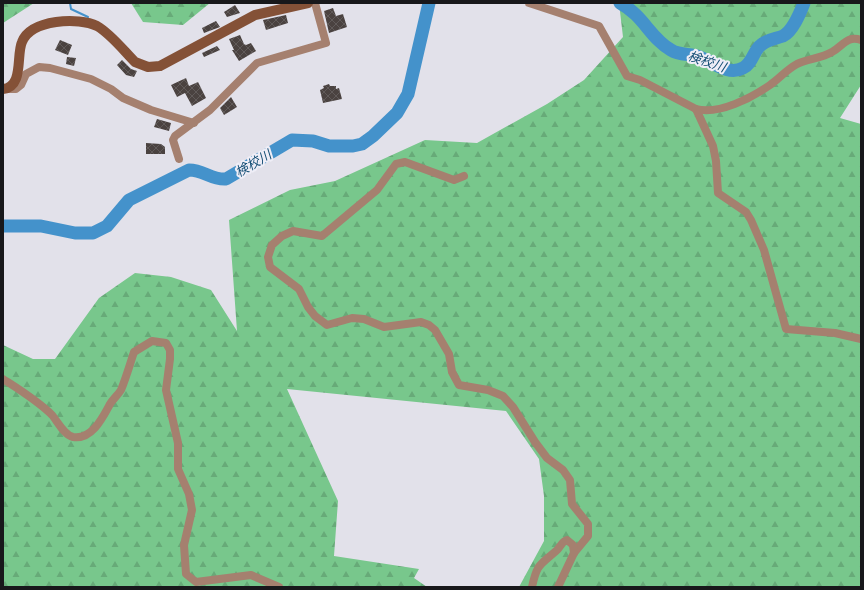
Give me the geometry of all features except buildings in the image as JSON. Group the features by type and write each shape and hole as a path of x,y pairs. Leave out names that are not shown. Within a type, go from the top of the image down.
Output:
{"street":[{"path":"5,89 15,82 22,42 37,27 69,20 97,26 135,62 142,66 154,67 168,62 255,15 308,3"},
{"path":"179,159 173,140 182,130 194,123 210,110 257,63 326,43 315,3"},
{"path":"528,3 599,26 627,76 640,80 696,109 706,112 744,100 771,84 782,73 797,64 834,52 842,42 855,38 861,40"},
{"path":"5,89 16,89 26,74 39,67 50,68 91,79 112,89 123,98 151,110 194,123"},
{"path":"696,109 713,146 716,161 718,193 746,212 751,220 764,250 786,328 835,333 861,339"},
{"path":"464,176 454,180 405,162 396,164 377,190 322,236 294,231 282,236 272,245 268,257 270,267 299,289 308,307 315,316 327,325 352,318 364,319 384,327 421,322 435,330 449,354 452,372 459,385 488,390 503,396 513,407 519,420 543,453 563,470 570,480 572,504 588,524 588,536 574,554 558,587"},
{"path":"3,379 40,405 51,415 66,433 73,437 81,436 89,432 102,420 110,404 120,391 134,352 152,341 166,343 170,350 166,390 178,443 178,469 189,494 192,510 184,545 186,574 196,582 251,575 279,587"},
{"path":"532,587 535,572 540,563 557,551 564,541 567,540 573,545 574,554"}],"green space":[{"path":"3,3 34,3 3,23"},
{"path":"131,3 210,3 183,25 143,22"},
{"path":"619,3 861,3 861,85 840,118 861,124 861,587 519,587 544,541 544,496 539,459 506,411 287,389 338,501 334,556 419,569 414,578 427,587 3,587 3,345 33,359 55,359 99,298 135,273 171,277 211,290 237,331 229,220 290,190 335,181 425,140 477,143 547,104 584,80 623,37"}],"waterway":[{"path":"70,3 71,9 88,17"},
{"name":"検校川","path":"3,226 41,226 75,233 93,233 107,226 129,200 189,170 194,170 216,178 226,179 292,140 313,141 329,146 353,146 362,144 373,136 397,113 408,94 429,3"},
{"name":"検校川","path":"620,3 635,14 664,45 674,52 697,56 721,67 732,70 737,70 746,66 756,50 764,43 787,34 796,21 804,3"}]}
